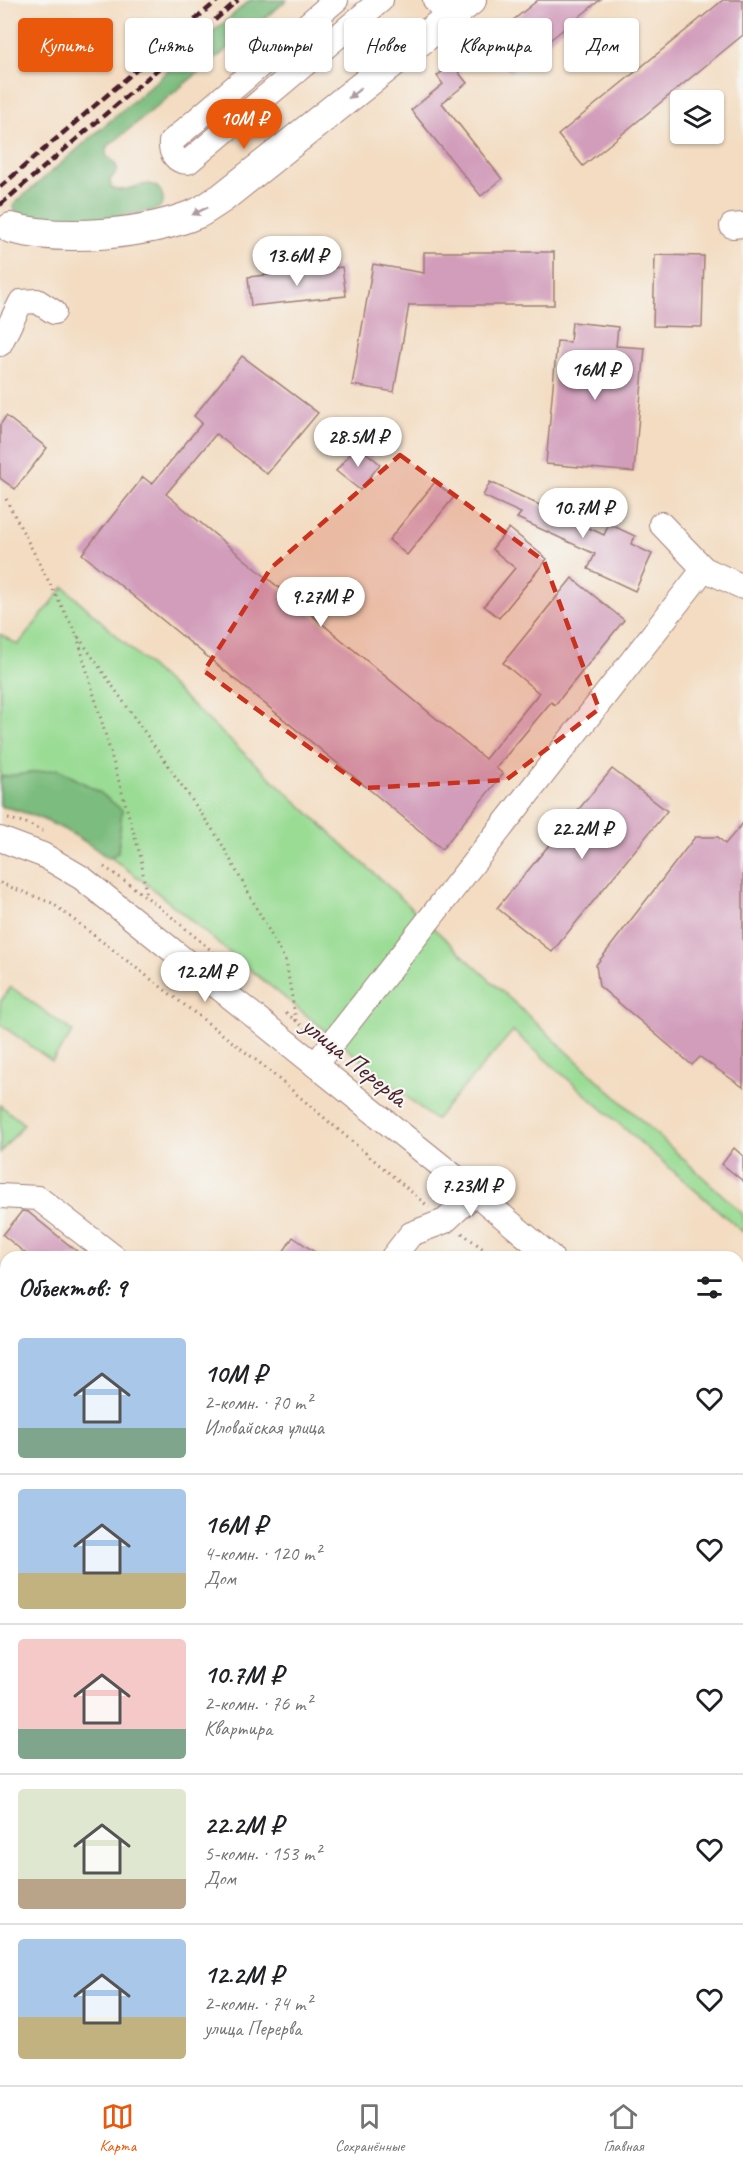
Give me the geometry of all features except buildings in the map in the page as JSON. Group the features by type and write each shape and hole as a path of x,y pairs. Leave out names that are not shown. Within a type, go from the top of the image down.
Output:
{"main road":[{"path":"11,228 32,233 63,235 95,233 140,228 200,212 222,198 452,6"}],"street":[{"path":"336,0 171,142 172,153 177,159 188,162 381,0"},
{"path":"0,344 21,302 38,301 54,312"},
{"path":"661,524 704,568 743,587"},
{"path":"315,1065 704,568"},
{"name":"улица Перерва","path":"0,839 43,855 82,878 475,1193 544,1251"},
{"path":"398,1251 411,1234 445,1221 475,1193"},
{"path":"0,1196 38,1198 106,1251"}],"path":[{"path":"6,499 75,632 219,839 286,962 296,1021"},
{"path":"75,632 141,858 146,898"},
{"path":"0,884 52,903 261,1064 445,1221 486,1251"}],"highlighted area":[{"path":"400,455 544,561 599,709 506,780 365,788 204,671 271,568"}],"green space":[{"path":"250,0 287,0 265,18 229,18"},
{"path":"225,22 225,51 213,61 213,32"},
{"path":"167,72 199,72 106,148 106,155 118,170 110,180 111,187 123,190 151,184 157,186 163,199 158,208 127,214 116,219 95,222 61,222 18,215 14,210 14,204"},
{"path":"64,587 743,1214 743,1232 513,1031 435,1120 123,866 63,829 32,815 0,806 0,634 18,645"},
{"path":"58,769 98,791 122,810 118,853 108,858 83,840 43,819 0,806 0,777"},
{"path":"11,987 73,1032 52,1061 0,1024 0,1002"},
{"path":"0,1105 24,1124 0,1153"}],"railway":[{"path":"0,187 218,0"},
{"path":"0,205 238,0"}]}
